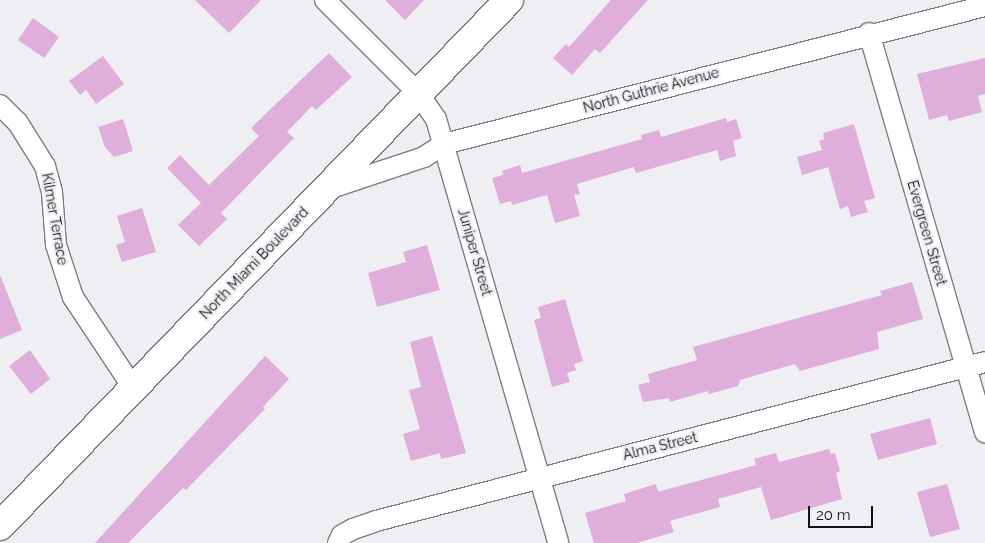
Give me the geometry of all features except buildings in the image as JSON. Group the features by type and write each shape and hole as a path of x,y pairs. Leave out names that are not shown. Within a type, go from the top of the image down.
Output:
{"main road":[{"name":"North Miami Boulevard","path":"0,526 322,191 509,0"}],"street":[{"name":"Juniper Street","path":"325,0 419,94 436,119 558,543"},
{"name":"North Guthrie Avenue","path":"322,191 424,157 444,144 869,33 985,6"},
{"name":"Evergreen Street","path":"869,33 976,365 985,432"},
{"name":"Kilmer Terrace","path":"0,106 18,123 45,166 52,192 58,253 73,297 134,388"},
{"name":"Alma Street","path":"339,541 353,529 376,521 976,365"}]}
